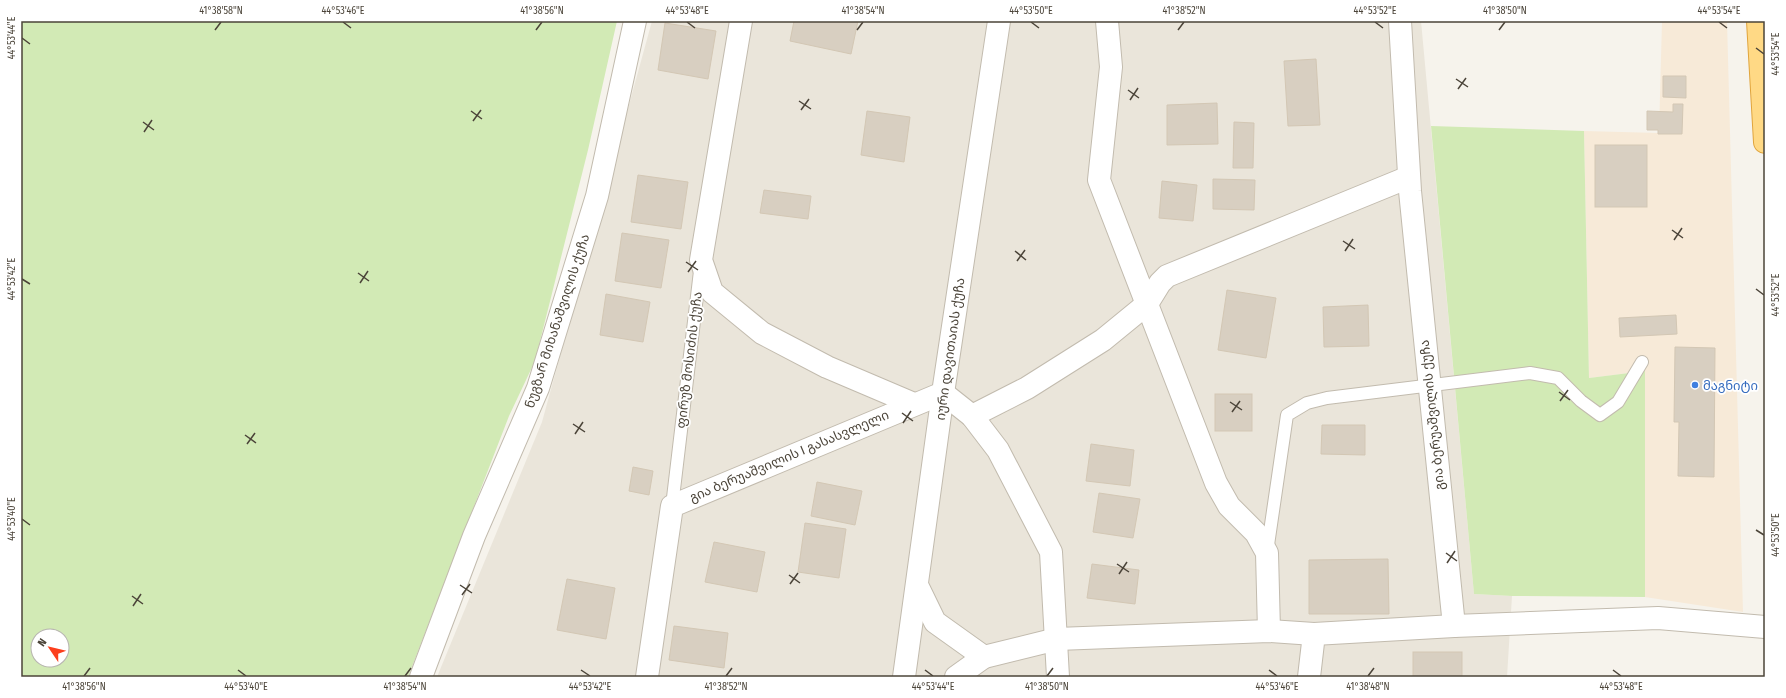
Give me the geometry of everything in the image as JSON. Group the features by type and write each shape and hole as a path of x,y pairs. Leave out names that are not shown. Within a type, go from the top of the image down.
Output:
{"highway":[{"path":"1758,21 1765,142"}],"street":[{"name":"ნუგზარ მიხანაშვილის ქუჩა","path":"421,677 474,536 538,388 596,196 635,21"},
{"name":"ფირუზ მოსიძის ქუჩა","path":"701,260 741,21"},
{"name":"იური დავითაიას ქუჩა","path":"904,677 943,393 999,21"},
{"path":"1107,21 1111,67 1099,180 1216,482 1228,506 1256,533 1267,553 1269,630"},
{"name":"გია ბერუაშვილის ქუჩა","path":"1400,21 1409,177 1454,626"},
{"path":"972,416 1027,388 1103,340 1147,304 1160,283 1167,276 1409,177"},
{"path":"701,260 712,292 762,333 827,367 914,404"},
{"path":"943,393 972,416 998,450 1051,552 1058,677"},
{"name":"გია ბერუაშვილის I გასასვლელი","path":"672,506 943,393"},
{"name":"ფირუზ მოსიძის ქუჩა","path":"647,677 672,506"},
{"path":"916,586 935,622 984,657"},
{"path":"956,677 984,657 1057,639 1269,630 1314,634 1454,626 1658,618 1765,627"},
{"path":"1309,677 1314,634"}],"lane":[{"name":"ფირუზ მოსიძის ქუჩა","path":"672,506 701,260"},
{"path":"1267,553 1287,415 1307,403 1429,385 1530,373 1558,378 1581,401 1600,415 1618,402 1642,362"}],"shaded area":[{"path":"652,21 1421,21 1474,594 1512,596 1507,677 437,677 542,422"},
{"path":"1662,21 1727,21 1743,612 1645,597 1645,371 1589,378 1584,131 1659,133"}],"green space":[{"path":"21,21 617,21 588,150 535,361 509,416 408,677 21,677"},
{"path":"1431,126 1584,131 1589,378 1645,371 1645,597 1512,596 1474,594"}],"building":[{"path":"794,21 858,21 851,54 790,41"},
{"path":"665,23 716,31 708,79 658,70"},
{"path":"1316,59 1320,125 1288,126 1284,61"},
{"path":"1663,76 1686,76 1686,98 1663,97"},
{"path":"1217,103 1218,144 1167,145 1167,105"},
{"path":"1673,104 1683,104 1682,134 1658,134 1658,130 1647,130 1647,111 1673,112"},
{"path":"867,111 910,117 904,162 861,155"},
{"path":"1234,122 1254,123 1253,168 1233,168"},
{"path":"1595,145 1647,145 1647,207 1595,207"},
{"path":"638,175 688,182 681,229 631,222"},
{"path":"1213,179 1255,180 1254,210 1213,209"},
{"path":"1162,181 1197,185 1193,221 1159,218"},
{"path":"764,190 811,196 808,219 760,213"},
{"path":"622,233 669,240 661,288 615,281"},
{"path":"1227,290 1276,298 1266,358 1218,350"},
{"path":"606,294 650,302 643,342 600,335"},
{"path":"1368,305 1369,346 1324,347 1323,307"},
{"path":"1676,315 1677,334 1620,337 1619,318"},
{"name":"მაგნიტი","path":"1675,347 1715,348 1714,477 1678,476 1679,422 1674,422"},
{"path":"1215,394 1252,394 1252,431 1215,431"},
{"path":"1322,425 1365,425 1365,455 1321,454"},
{"path":"1091,444 1134,450 1130,486 1086,481"},
{"path":"633,467 653,471 649,495 629,491"},
{"path":"817,482 862,491 855,525 811,516"},
{"path":"1099,493 1140,499 1133,538 1093,532"},
{"path":"805,523 846,529 839,578 798,572"},
{"path":"714,542 765,552 757,592 705,582"},
{"path":"1388,559 1389,614 1309,614 1309,560"},
{"path":"1092,564 1139,570 1135,604 1087,598"},
{"path":"567,579 615,588 606,639 557,630"},
{"path":"674,626 728,633 724,668 669,660"},
{"path":"1413,652 1462,652 1462,677 1413,677"}],"place":[{"name":"მაგნიტი","path":"1695,385"}]}
